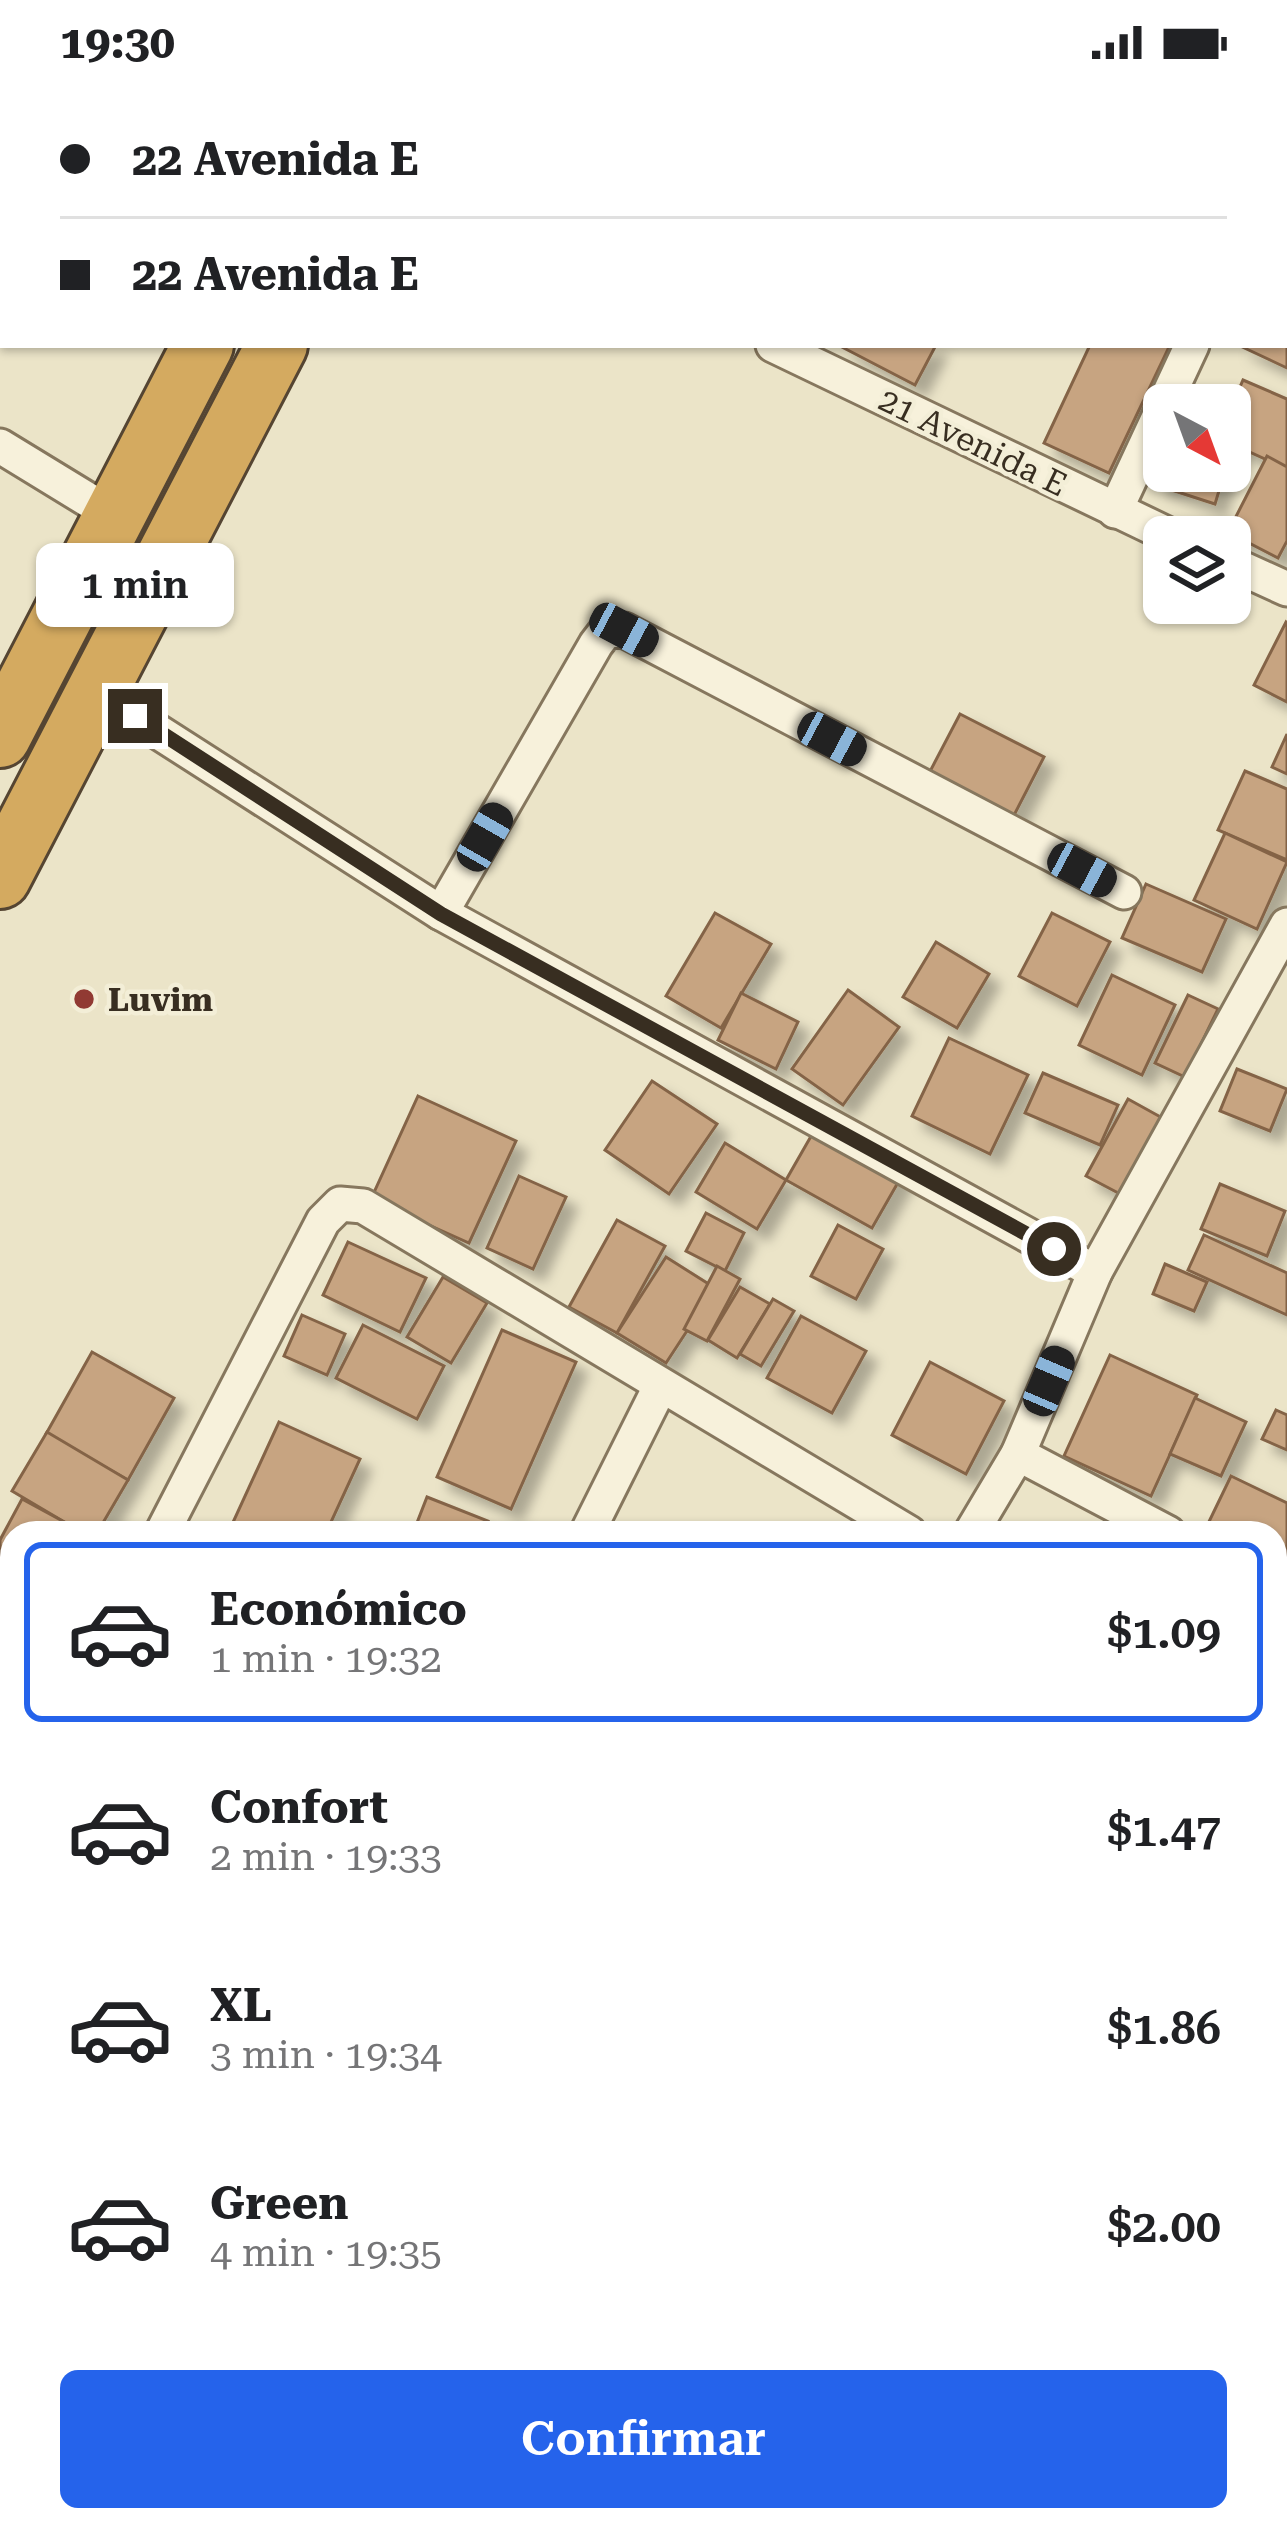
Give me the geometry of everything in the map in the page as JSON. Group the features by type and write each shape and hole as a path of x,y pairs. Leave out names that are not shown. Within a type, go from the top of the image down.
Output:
{"highway":[{"path":"0,737 201,348"},
{"path":"0,878 276,348"}],"street":[{"name":"21 Avenida E","path":"790,348 1143,524"},
{"path":"1174,384 1191,348"},
{"path":"0,446 113,515"},
{"path":"1115,511 1143,450"},
{"path":"1251,573 1287,589"},
{"path":"441,914 596,644 606,632 624,630 1124,892"},
{"path":"96,692 441,914 1096,1272"},
{"path":"978,1521 1018,1454 1096,1272 1279,963 1287,925"},
{"path":"168,1521 323,1221 340,1204 363,1206 889,1521"},
{"path":"593,1521 660,1387"},
{"path":"1018,1454 1145,1521"}],"building":[{"path":"844,348 934,348 915,385"},
{"path":"1089,348 1169,348 1151,384 1143,384 1143,402 1109,473 1044,443"},
{"path":"1244,348 1287,348 1287,368"},
{"path":"1243,380 1287,399 1287,469 1251,453 1251,384 1241,384"},
{"path":"1267,456 1287,467 1287,541 1278,558 1251,544 1251,516 1236,516"},
{"path":"1178,492 1219,492 1215,504"},
{"path":"1287,623 1287,702 1254,685"},
{"path":"960,714 1044,757 1011,821 926,779"},
{"path":"1287,734 1287,774 1272,767"},
{"path":"1245,771 1287,789 1287,860 1218,830"},
{"path":"1225,833 1287,862 1257,929 1194,900"},
{"path":"1146,884 1226,919 1202,972 1122,938"},
{"path":"715,913 771,944 721,1028 666,996"},
{"path":"1052,913 1110,942 1077,1006 1019,976"},
{"path":"936,942 989,974 957,1028 903,997"},
{"path":"1112,975 1175,1005 1142,1075 1079,1045"},
{"path":"848,990 899,1027 843,1105 792,1069"},
{"path":"741,993 798,1022 776,1069 718,1040"},
{"path":"1188,995 1218,1009 1185,1077 1155,1063"},
{"path":"949,1038 1028,1075 990,1154 912,1116"},
{"path":"1237,1069 1287,1089 1270,1131 1220,1111"},
{"path":"1043,1073 1118,1105 1100,1145 1025,1113"},
{"path":"652,1081 717,1124 669,1194 605,1150"},
{"path":"418,1096 516,1141 469,1243 371,1199"},
{"path":"1128,1099 1166,1120 1124,1196 1086,1176"},
{"path":"818,1124 904,1172 872,1228 786,1180"},
{"path":"725,1143 786,1180 757,1229 696,1192"},
{"path":"519,1176 566,1197 533,1269 487,1248"},
{"path":"1220,1184 1285,1211 1267,1256 1201,1229"},
{"path":"706,1213 744,1233 725,1271 686,1251"},
{"path":"617,1220 665,1246 617,1333 569,1307"},
{"path":"838,1225 883,1249 856,1299 811,1276"},
{"path":"1204,1235 1287,1273 1287,1315 1188,1270"},
{"path":"348,1242 426,1278 400,1332 323,1295"},
{"path":"666,1257 715,1288 666,1363 617,1333"},
{"path":"1165,1264 1207,1282 1194,1311 1153,1294"},
{"path":"717,1266 740,1279 707,1341 684,1329"},
{"path":"443,1277 487,1303 451,1363 407,1337"},
{"path":"740,1287 770,1304 737,1358 708,1340"},
{"path":"773,1299 794,1311 761,1366 740,1354"},
{"path":"302,1315 345,1334 327,1375 284,1356"},
{"path":"801,1316 866,1351 832,1413 767,1378"},
{"path":"363,1325 444,1366 417,1419 336,1378"},
{"path":"502,1330 576,1362 511,1509 437,1477"},
{"path":"92,1352 174,1398 128,1480 46,1434"},
{"path":"1110,1355 1197,1395 1151,1496 1064,1456"},
{"path":"930,1362 1004,1401 966,1474 892,1435"},
{"path":"1195,1398 1246,1422 1221,1476 1170,1454"},
{"path":"1276,1410 1287,1415 1287,1450 1262,1439"},
{"path":"279,1422 360,1459 332,1521 234,1521"},
{"path":"47,1432 128,1480 104,1521 63,1521 12,1491"},
{"path":"1231,1476 1287,1503 1287,1521 1209,1521"},
{"path":"427,1497 488,1521 418,1521"},
{"path":"22,1499 62,1521 10,1521"}],"place":[{"name":"Luvim","path":"84,999"}],"route":[{"path":"135,716 441,914 1054,1249"}]}
